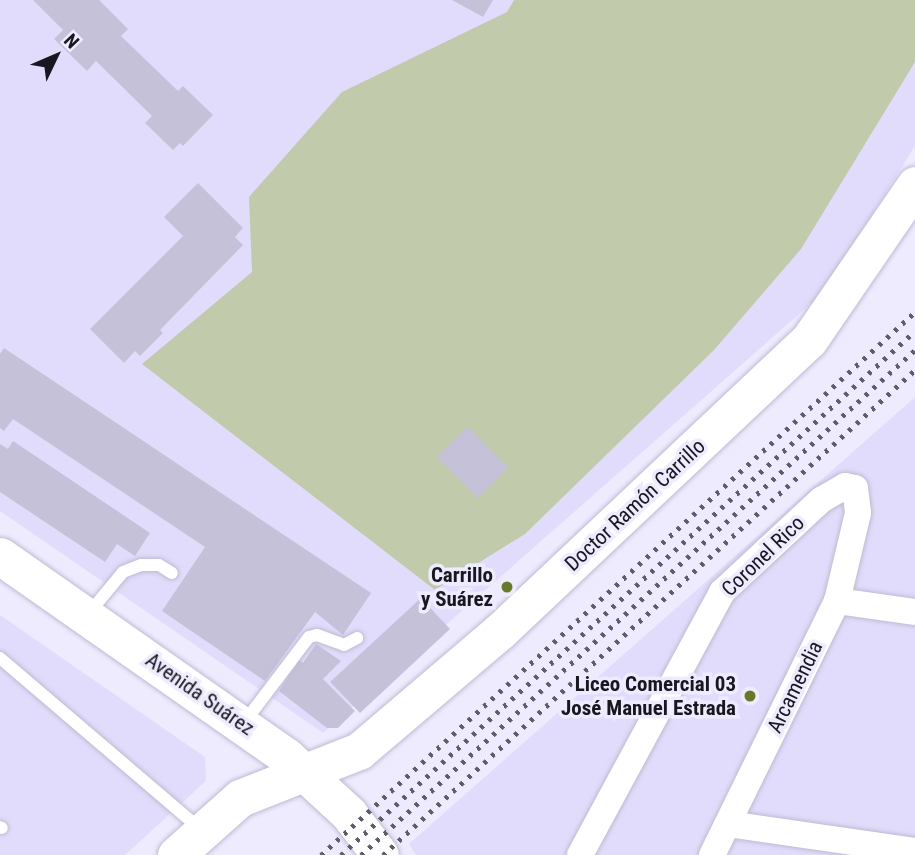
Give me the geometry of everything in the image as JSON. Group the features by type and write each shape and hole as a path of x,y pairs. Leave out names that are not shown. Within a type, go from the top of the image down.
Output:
{"main road":[{"name":"Doctor Ramón Carrillo","path":"189,843 240,798 359,751 500,631 789,361 822,324 915,185"},
{"name":"Avenida Suárez","path":"0,556 243,724 306,772 349,814 380,855"}],"street":[{"name":"Coronel Rico","path":"580,855 722,592 821,500 845,486 855,488 858,513"},
{"name":"Arcamendia","path":"712,855 837,601 858,513"},
{"path":"837,601 915,612"},
{"path":"728,824 915,851"}],"lane":[{"path":"87,616 123,572 159,565 172,573"},
{"path":"243,724 309,637 317,635 344,645 357,638"},
{"path":"0,658 169,799 189,843"}],"shaded area":[{"path":"0,0 915,0 915,146 823,293 323,733 0,511"},
{"path":"915,397 915,855 416,855 409,844"},
{"path":"0,615 205,757 206,781 125,855 0,855"}],"green space":[{"path":"514,0 915,0 915,62 801,249 714,350 525,534 435,590 142,364 252,272 249,197 342,92 507,12"}],"building":[{"path":"33,0 99,0 128,29 121,36 178,91 183,86 213,115 183,146 180,143 173,150 145,123 152,116 96,61 87,71 54,39 63,30"},
{"path":"452,0 493,0 483,17"},
{"path":"198,183 243,228 235,237 243,245 160,330 163,333 140,356 135,351 124,363 90,329 183,236 164,217"},
{"path":"4,348 371,593 343,635 315,612 265,681 162,611 205,547 13,419 4,431 0,428 0,354"},
{"path":"468,427 508,468 478,498 437,457"},
{"path":"13,441 150,533 135,556 117,544 105,562 0,492 0,444 8,449"},
{"path":"421,598 450,629 360,713 330,682"},
{"path":"316,644 341,661 323,679 355,711 338,728 327,728 279,691 299,660 303,663"}],"railway":[{"path":"321,855 915,312"},
{"path":"341,855 915,331"},
{"path":"361,855 915,350"},
{"path":"383,855 915,370"}],"place":[{"name":"Carrillo y Suárez","path":"507,587"},
{"name":"Liceo Comercial 03 José Manuel Estrada","path":"750,696"}]}
